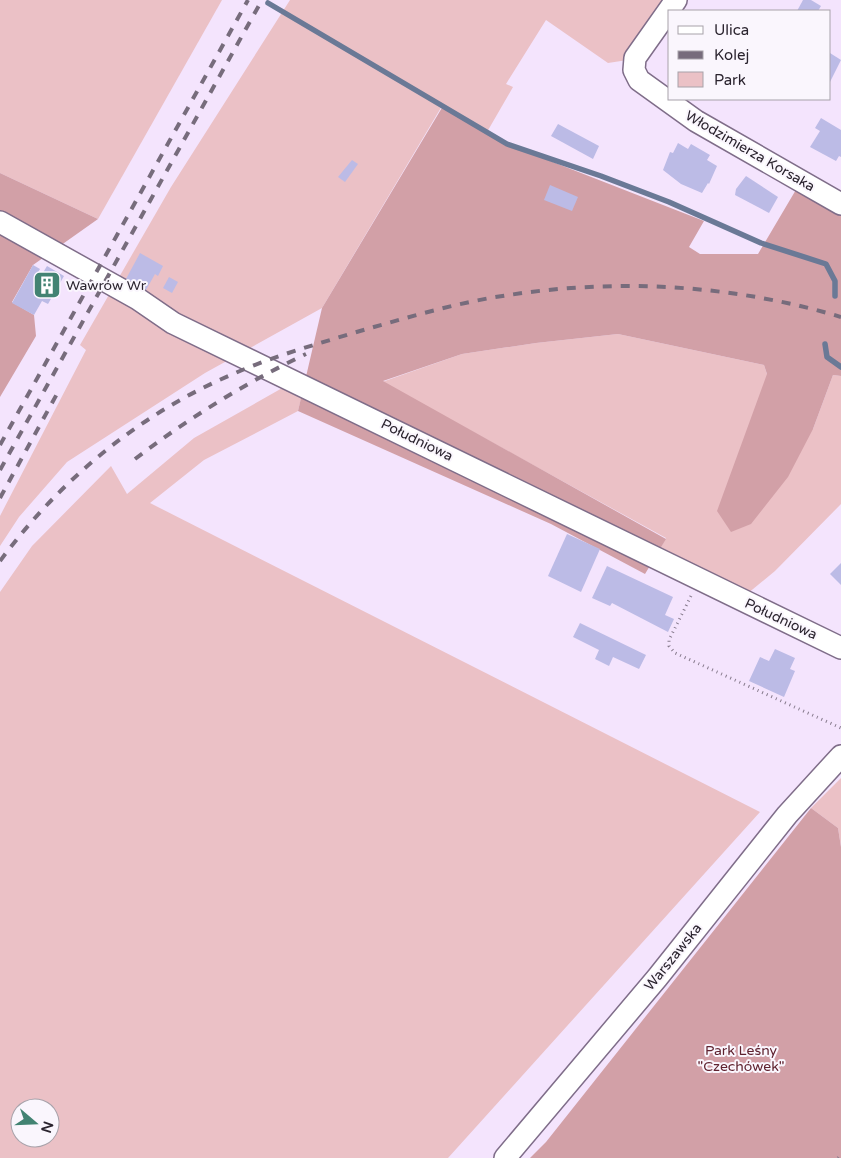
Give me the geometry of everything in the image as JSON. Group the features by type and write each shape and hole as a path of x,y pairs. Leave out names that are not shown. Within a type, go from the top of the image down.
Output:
{"street":[{"name":"Włodzimierza Korsaka","path":"668,11 635,58 634,70 639,80 696,121 841,204"},
{"name":"Południowa","path":"0,222 138,299 173,323 383,423 699,580 841,648"},
{"name":"Warszawska","path":"505,1158 657,978 787,815 841,756"}],"path":[{"path":"699,580 669,640 669,646 675,653 841,728"},
{"path":"838,1158 841,1154"}],"green space":[{"path":"0,0 222,0 98,219 0,173"},
{"path":"290,0 686,0 679,10 668,10 668,26 647,57 608,63 546,20 506,84 513,87 487,132 442,106 322,308 205,373 67,462 19,517 0,546 0,516 86,350 80,345 171,187"},
{"path":"443,106 507,144 704,221 689,247 700,254 758,254 797,188 841,213 841,376 833,375 813,429 788,477 751,524 731,532 717,511 767,374 764,365 618,334 536,343 462,354 383,381 666,539 645,574 551,524 298,411 322,308"},
{"path":"0,173 98,219 33,265 12,302 34,315 36,336 0,397"},
{"path":"618,334 764,365 767,374 813,429 833,375 841,376 841,504 775,571 747,594 659,551 666,538 382,382 462,354 536,343"},
{"path":"307,374 298,411 204,460 150,503 760,812 448,1158 0,1158 0,592 32,546 111,466 127,494 194,438"},
{"path":"841,778 841,847 838,828 811,808"},
{"name":"Park Leśny \"Czechówek\"","path":"811,808 838,828 841,847 841,1158 530,1158 546,1142"}],"building":[{"path":"803,0 811,0 821,6 819,10 798,10"},
{"path":"831,54 841,60 831,80"},
{"path":"821,118 841,130 841,157 839,156 836,161 810,147 820,131 815,128"},
{"path":"558,124 599,146 593,159 551,136"},
{"path":"678,143 688,149 691,144 710,155 707,160 717,166 709,184 702,193 681,184 663,170 670,152 673,153"},
{"path":"352,160 358,164 345,182 338,177"},
{"path":"746,176 778,197 769,213 735,195 736,189"},
{"path":"550,185 578,197 572,211 544,200"},
{"path":"140,253 163,266 158,276 155,274 146,290 126,279"},
{"path":"33,265 40,269 37,274 41,276 47,266 64,276 48,304 42,301 34,315 12,303"},
{"path":"169,277 178,282 172,293 163,288"},
{"path":"567,534 600,549 581,592 548,576"},
{"path":"841,563 841,585 830,574"},
{"path":"607,566 673,597 665,615 674,619 668,632 612,603 610,606 592,598"},
{"path":"580,623 646,655 639,669 613,657 609,666 595,659 599,650 573,637"},
{"path":"775,649 795,658 790,669 795,671 784,697 749,681 760,657 769,661"}],"waterway":[{"path":"268,3 507,144 601,176 669,202 761,243 826,264 835,281 835,296"},
{"path":"825,344 827,357 841,367"}],"railway":[{"path":"0,445 248,0"},
{"path":"0,470 262,0"},
{"path":"0,561 23,531 75,477 134,429 165,409 198,390 233,374 296,351 360,331 434,310 490,298 550,290 592,287 634,286 718,291 801,306 841,317"},
{"path":"135,459 176,429 218,402 306,354"},
{"path":"0,498 58,392"}],"place":[{"name":"Wawrów Wr","path":"47,285"}]}
